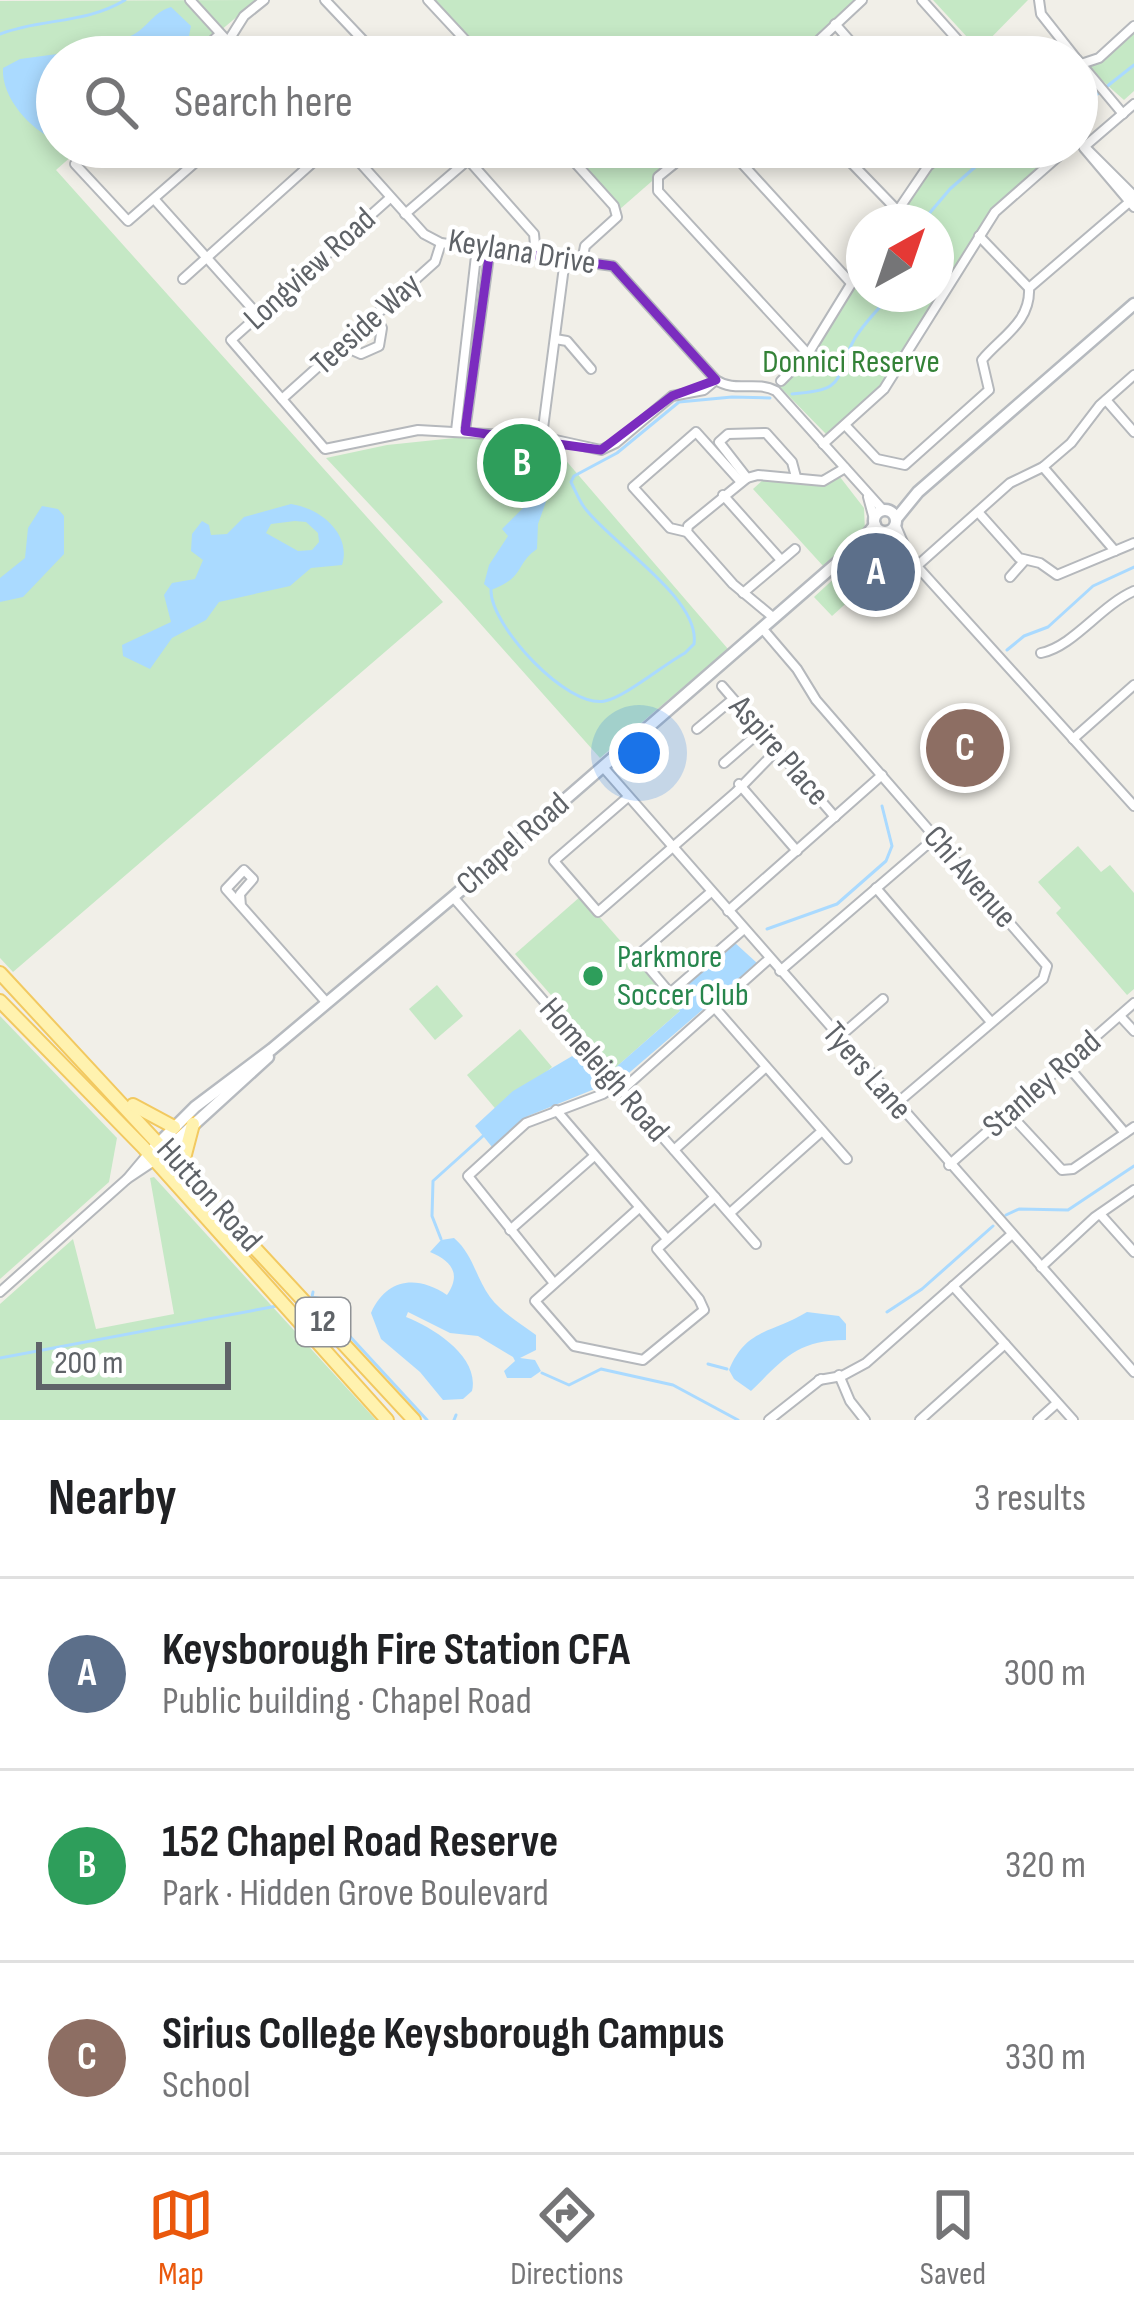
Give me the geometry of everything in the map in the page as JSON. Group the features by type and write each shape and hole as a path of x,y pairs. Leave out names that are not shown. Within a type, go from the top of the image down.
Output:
{"main road":[{"name":"Chapel Road","path":"152,1157 174,1126 453,897 1131,311"},
{"name":"Hutton Road","path":"0,973 414,1420"},
{"name":"Hutton Road","path":"0,1001 152,1157 387,1420"},
{"name":"Chapel Road","path":"163,1145 266,1060 272,1048"},
{"path":"116,1096 174,1126"},
{"path":"182,1166 193,1124"}],"street":[{"path":"190,0 219,34"},
{"path":"231,36 244,16 264,0"},
{"path":"325,0 359,36"},
{"path":"428,0 461,36"},
{"path":"822,36 862,0"},
{"path":"922,0 955,36"},
{"path":"1039,0 1041,14 1059,36"},
{"path":"835,24 845,36"},
{"path":"1098,58 1134,26"},
{"path":"1098,86 1123,114"},
{"path":"1098,131 1134,104"},
{"path":"1029,288 1133,200 1098,166"},
{"path":"79,168 124,219 133,220 190,168"},
{"path":"183,279 306,168"},
{"name":"Keylana Drive","path":"364,168 424,233 441,243 608,264 716,380"},
{"path":"406,214 460,168"},
{"path":"476,168 534,234 536,256"},
{"path":"580,168 614,206 617,217 585,245 582,261"},
{"path":"669,168 658,177 658,191 808,354"},
{"path":"746,168 846,278"},
{"path":"856,168 891,204"},
{"path":"900,204 930,168"},
{"path":"823,444 884,389 994,212 1045,168"},
{"name":"Longview Road","path":"282,399 231,340 390,197"},
{"path":"155,199 258,315"},
{"path":"845,425 877,459 904,465 989,390 982,360 1021,321 1030,295 1029,288 980,236"},
{"name":"Teeside Way","path":"282,399 435,262 441,243"},
{"path":"460,431 477,247"},
{"path":"460,431 490,249"},
{"path":"542,436 565,259"},
{"path":"781,381 808,354 846,291"},
{"path":"343,346 361,354 379,346 382,328 376,317"},
{"path":"555,339 567,341 591,369"},
{"path":"918,565 1016,479 1043,466 1071,442 1134,375"},
{"path":"282,399 326,449 418,430 542,436 601,450 672,396 704,390 716,380 730,388 771,388 858,482 908,554 1073,739 1130,794 1134,806"},
{"path":"1106,400 1134,432"},
{"path":"744,480 696,432 633,487 670,528 688,532 743,593 774,618"},
{"path":"744,480 719,442 728,434 766,434 792,462 796,478"},
{"path":"1043,466 1114,551"},
{"path":"688,532 688,526 744,480 758,475 823,481 845,468"},
{"path":"723,495 781,560"},
{"path":"978,512 1016,556 1040,562 1060,575 1134,542"},
{"path":"743,593 794,549"},
{"path":"1010,578 1024,560"},
{"path":"1041,653 1059,646 1106,605 1134,591"},
{"name":"Chi Avenue","path":"762,628 816,700 1047,966 1043,980 896,1104"},
{"path":"1073,739 1134,685"},
{"name":"Aspire Place","path":"722,686 835,817"},
{"path":"698,729 733,699"},
{"path":"724,764 761,731"},
{"path":"628,797 554,861 598,912 736,792 777,750"},
{"name":"Tyers Lane","path":"603,767 1134,1372"},
{"path":"728,911 882,775"},
{"path":"739,784 797,851"},
{"path":"780,971 936,837"},
{"path":"241,906 240,894 253,879 244,870 226,887 241,906 327,1003"},
{"path":"876,889 991,1022"},
{"path":"711,892 638,955 670,993 744,929"},
{"name":"Homeleigh Road","path":"453,897 756,1244"},
{"path":"553,1282 468,1176 526,1123 620,1088 770,958"},
{"path":"838,1038 884,998"},
{"name":"Stanley Road","path":"949,1165 1134,1003"},
{"path":"715,1008 847,1159"},
{"path":"1120,1016 1134,1031"},
{"path":"1009,1113 1062,1170 1073,1169 1130,1130 1066,1064"},
{"path":"674,1150 766,1067"},
{"path":"556,1110 667,1239"},
{"path":"730,1214 822,1131"},
{"path":"510,1230 593,1156"},
{"name":"Chapel Road","path":"0,1292 152,1157"},
{"path":"1041,1267 1134,1190"},
{"path":"639,1208 537,1296 536,1303 574,1346 648,1359 704,1310 657,1250 716,1197"},
{"path":"1102,1216 1134,1252"},
{"path":"774,1417 819,1380 862,1365 1012,1234"},
{"path":"955,1288 1072,1420"},
{"path":"920,1420 1005,1344"},
{"path":"840,1376 865,1420"},
{"path":"1038,1420 1055,1405"}],"highlighted area":[{"path":"490,249 613,266 716,380 672,396 601,450 465,431"}],"green space":[{"path":"257,0 214,36 36,36 36,168 58,168 443,602 13,972 0,958 0,1"},
{"path":"431,0 860,0 819,36 464,36"},
{"path":"933,0 1028,0 993,36 966,36"},
{"path":"1134,27 1134,91 1124,100 1098,77 1098,58"},
{"path":"583,168 667,168 620,209"},
{"name":"Donnici Reserve","path":"933,168 1040,168 991,212 954,271 954,204 905,204"},
{"name":"Donnici Reserve","path":"846,298 846,312 928,312 877,393 826,434 779,386 806,362"},
{"path":"464,437 556,449 728,649 600,758 326,458 387,445"},
{"path":"840,477 864,508 865,531 824,567 753,489 765,478 826,483"},
{"path":"838,575 863,588 832,616 814,597"},
{"path":"1078,846 1101,872 1110,865 1134,893 1134,989 1127,995 1056,913 1061,908 1038,882"},
{"name":"Parkmore Soccer Club","path":"581,896 681,1010 615,1068 515,954"},
{"path":"437,985 463,1016 435,1040 409,1009"},
{"path":"0,1016 117,1138 109,1182 0,1279"},
{"path":"520,1029 552,1067 499,1113 467,1075"},
{"path":"154,1177 376,1420 0,1420 0,1304 73,1239 96,1329 174,1314 150,1178"}],"water":[{"path":"171,7 191,26 189,36 129,36"},
{"path":"36,57 36,128 12,101 4,79 3,68"},
{"path":"540,491 547,499 538,524 537,549 510,580 491,590 484,584 489,565 508,536 502,529"},
{"path":"291,504 313,511 338,533 342,565 311,568 290,586 219,602 206,620 172,638 150,669 123,656 122,645 171,622 164,595 172,583 195,579 203,560 191,551 192,534 202,521 209,525 211,535 227,534 244,517","holes":["306,522 318,533 319,542 312,550 298,551 266,533 271,524"]},
{"path":"42,506 58,509 64,516 64,554 23,597 0,602 0,578 25,558 28,528"},
{"path":"734,942 757,963 623,1078 615,1068 680,1011 670,998"},
{"path":"579,1052 607,1084 528,1116 492,1147 475,1126 513,1091"},
{"path":"454,1238 495,1303 536,1335 536,1350 520,1358 535,1360 541,1371 531,1378 507,1378 504,1371 515,1361 513,1357 478,1336 450,1333 408,1312 406,1317 441,1336 469,1367 472,1391 463,1399 443,1400 420,1372 381,1339 371,1313 385,1293 404,1283 425,1284 447,1295 454,1274 444,1259 430,1252 441,1240"},
{"path":"807,1312 839,1316 846,1324 846,1340 802,1348 751,1391 734,1379 729,1370 744,1346"}],"waterway":[{"path":"0,34 95,13 125,0"},
{"path":"1098,93 1134,65"},
{"path":"937,204 974,168"},
{"path":"792,394 823,389 837,380 855,338 876,312"},
{"path":"491,590 503,623 533,662 589,700 613,698 685,653 694,644 683,608 596,521 571,482 617,453 679,402 770,398"},
{"path":"1007,650 1024,636 1048,627 1093,586 1134,567"},
{"path":"767,929 837,904 886,861 892,846 882,806"},
{"path":"441,1239 432,1216 433,1181 483,1136"},
{"path":"1006,1215 1019,1209 1068,1210 1134,1166"},
{"path":"887,1312 922,1289 993,1226"},
{"path":"313,1292 312,1297 345,1303"},
{"path":"0,1358 277,1306"},
{"path":"344,1330 427,1420"},
{"path":"708,1364 727,1369"},
{"path":"542,1373 569,1385 601,1369 673,1385 738,1420"},
{"path":"454,1420 456,1415"}],"place":[{"name":"152 Chapel Road Reserve","path":"522,463"},
{"name":"Keysborough Fire Station CFA","path":"876,572"},
{"name":"Sirius College Keysborough Campus","path":"965,748"},
{"name":"Parkmore Soccer Club","path":"593,976"}]}
